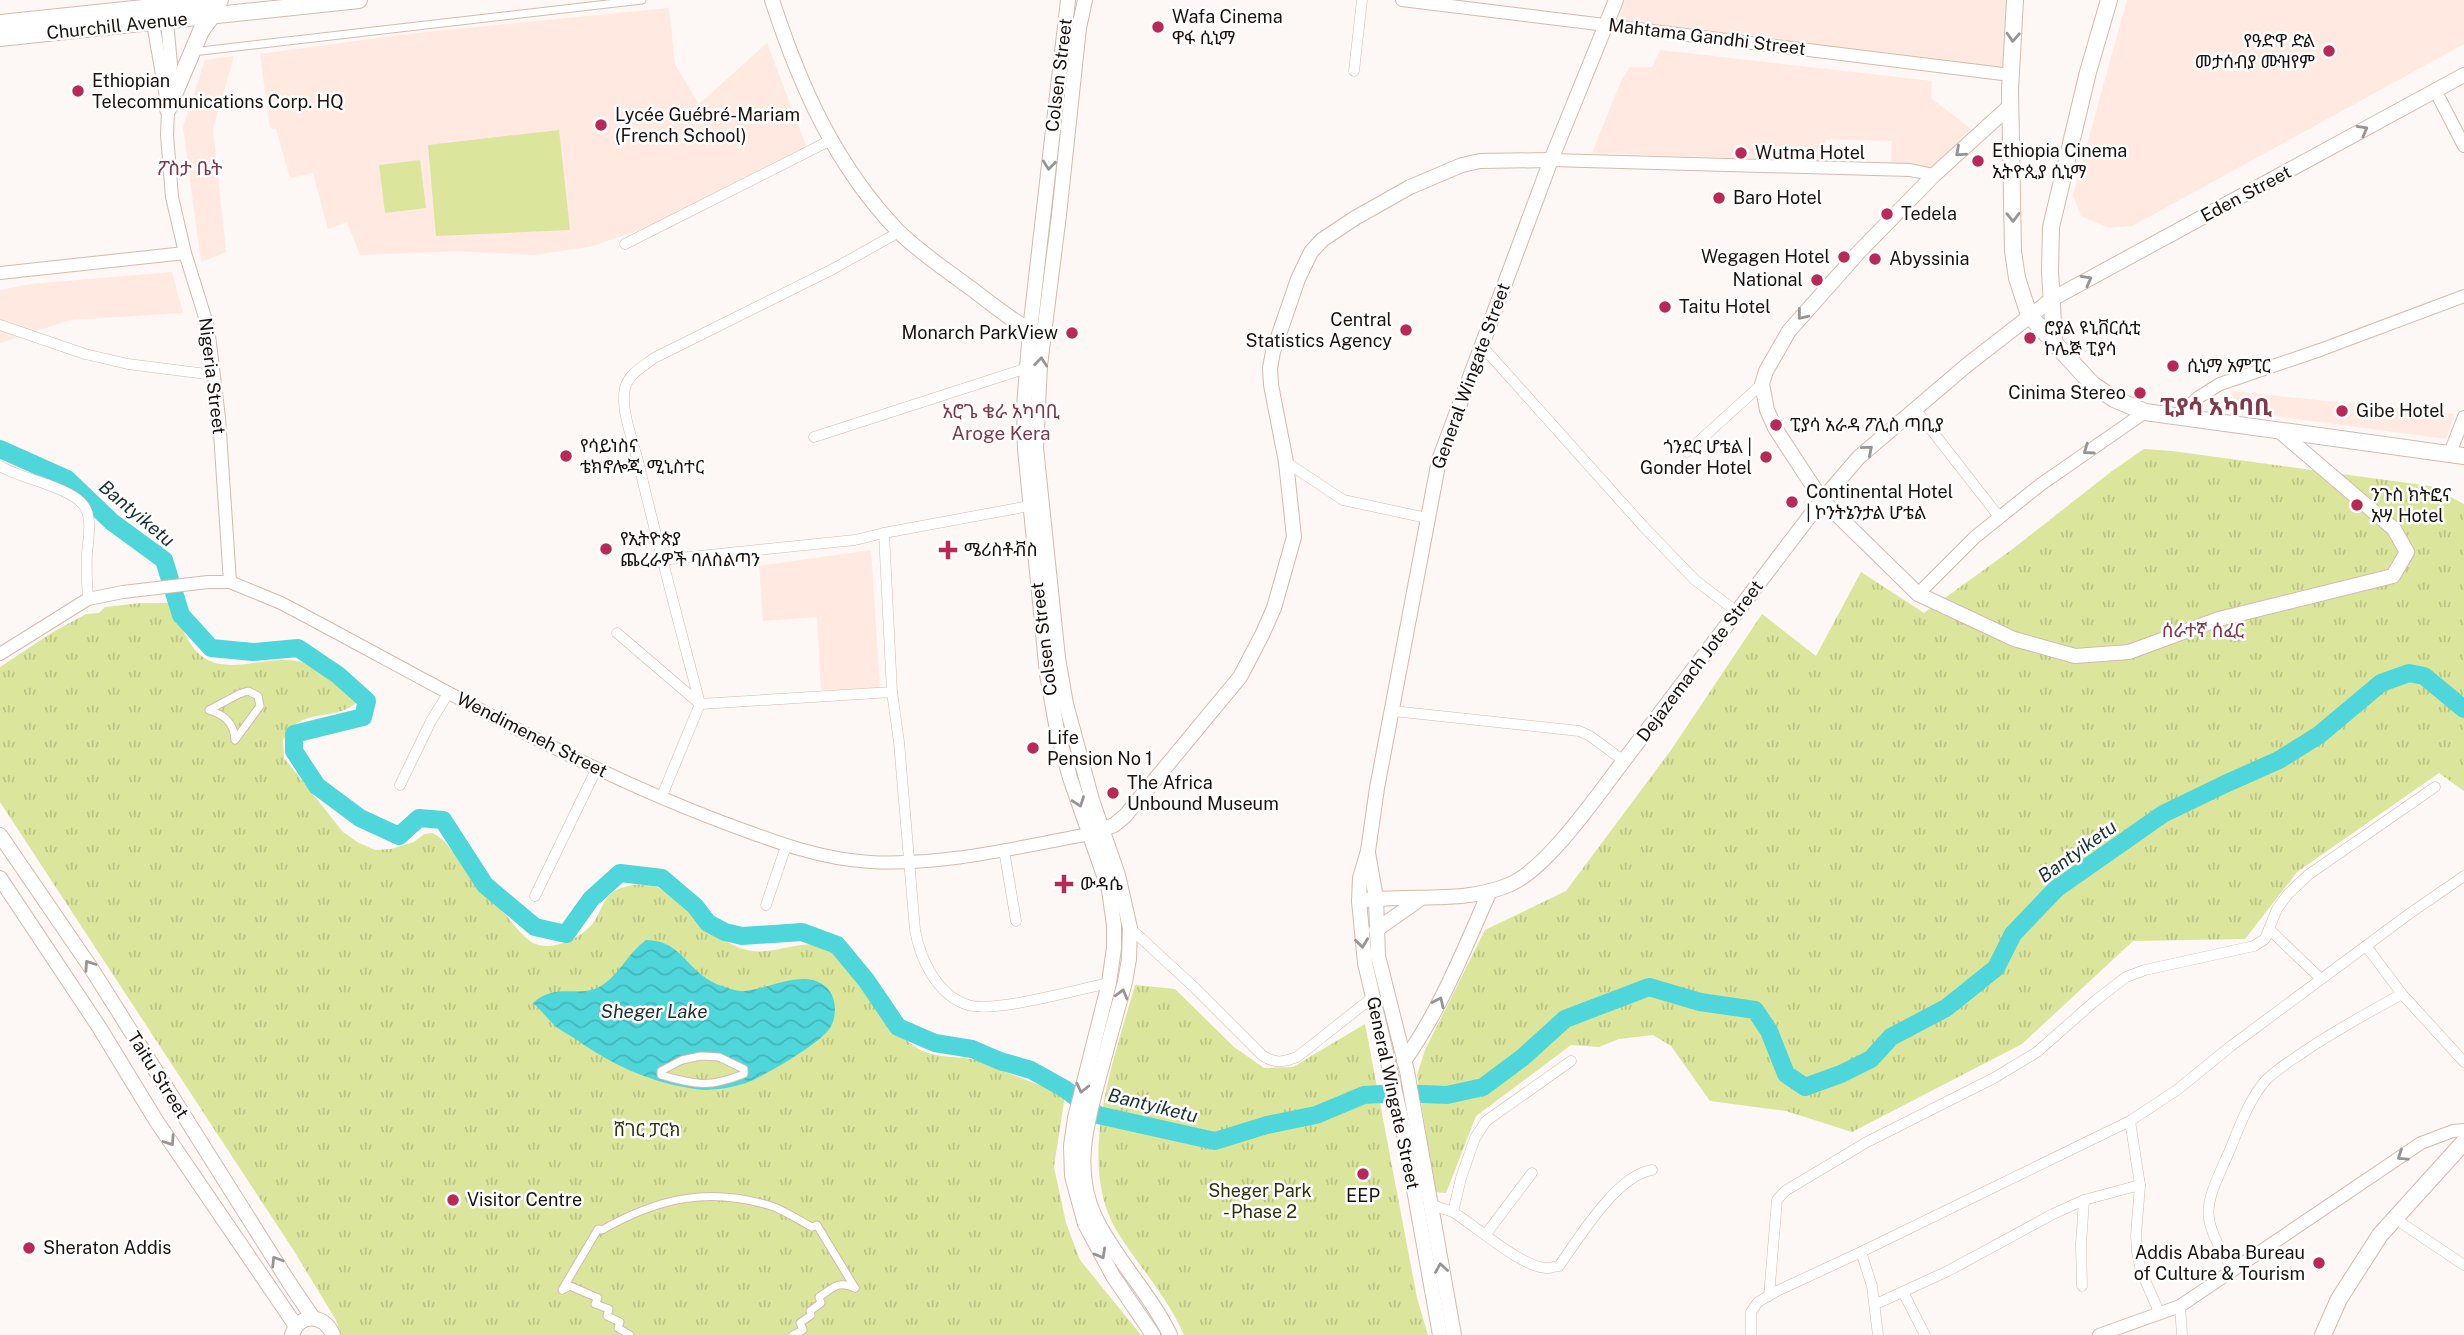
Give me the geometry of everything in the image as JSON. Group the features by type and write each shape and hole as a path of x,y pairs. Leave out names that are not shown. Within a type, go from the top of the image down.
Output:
{"main road":[{"name":"Churchill Avenue","path":"0,38 220,0"},
{"name":"Churchill Avenue","path":"0,23 158,10 212,16 359,0"},
{"path":"772,0 803,88 829,141 863,191 899,232 919,249 1037,332"},
{"name":"Colsen Street","path":"1068,0 1037,332 1027,368 1029,506 1047,674 1055,719 1070,778 1096,833 1114,926 1114,948 1097,1059"},
{"path":"1085,0 1037,332 1036,419 1030,448 1061,678 1071,728 1096,833 1118,875 1130,928 1125,982 1097,1059 1081,1120 1071,1146 1072,1176 1085,1224 1113,1276 1153,1335"},
{"name":"General Wingate Street","path":"1454,1335 1432,1205 1408,1121 1391,1074 1365,963 1359,901 1362,871 1368,851 1439,460 1551,160 1616,0"},
{"path":"2015,0 2010,106 2014,268 2029,315 2092,384 2114,399 2145,412 2457,454"},
{"path":"2054,342 2050,271 2051,226 2088,72 2109,0"},
{"path":"168,109 201,31 212,16"},
{"name":"Eden Street","path":"2003,337 2052,299 2464,75"},
{"path":"2010,106 1934,175 1806,310 1766,370 1762,384 1764,400 1775,428 1822,500 1918,594 2014,639 2075,656 2129,652 2219,619 2393,576 2407,552 2394,529 2278,430"},
{"path":"1096,833 1114,825 1125,816 1240,677 1262,635 1285,572 1294,537 1286,462 1270,368 1289,304 1311,252 1322,240 1355,218 1410,187 1462,164 1480,161 1551,160"},
{"name":"Dejazemach Jote Street","path":"1359,901 1376,898 1420,899 1490,891 1526,876 1551,852 1624,761 1822,500 1859,457 2003,337"},
{"name":"Taitu Street","path":"0,835 103,986 290,1284 313,1318 325,1322 333,1335"},
{"name":"General Wingate Street","path":"1368,851 1376,898 1376,930 1382,978 1406,1066 1408,1121 1440,1335"},
{"path":"3,883 27,875"},
{"name":"Taitu Street","path":"3,883 294,1330"},
{"path":"1406,1066 1435,1011 1490,891"},
{"path":"1376,930 1420,899"},
{"path":"26,918 46,903"},
{"path":"81,1000 103,986"},
{"path":"99,1027 119,1013"},
{"path":"131,1077 151,1065"},
{"path":"147,1103 168,1091"},
{"path":"1081,1120 1084,1174 1094,1215 1170,1335"},
{"path":"2323,1335 2339,1299 2380,1235 2464,1142"},
{"path":"294,1330 302,1321 313,1318"}],"street":[{"path":"201,51 642,0"},
{"path":"1354,71 1362,0"},
{"name":"Mahtama Gandhi Street","path":"1402,0 2011,75"},
{"name":"Nigeria Street","path":"158,10 171,65 166,91 172,197 185,253 208,327 214,374 230,582"},
{"path":"2435,90 2464,146"},
{"path":"625,244 829,141"},
{"path":"1551,160 1910,170 1934,175"},
{"path":"661,798 701,704 626,414 625,388 631,375 654,358 833,269 899,232"},
{"path":"0,273 185,253"},
{"path":"2178,416 2199,397 2220,384 2464,296"},
{"path":"0,325 85,354 128,364 214,374"},
{"path":"1481,345 1643,526 1695,580 1737,612"},
{"path":"814,437 1027,368"},
{"path":"1688,452 1762,384"},
{"path":"1915,410 2000,518"},
{"path":"1918,594 1975,537 2040,485 2145,412"},
{"path":"2457,454 2464,417"},
{"path":"1286,462 1343,500 1427,518"},
{"path":"0,466 70,494 85,509 91,528 87,558 88,599"},
{"path":"662,560 855,540 1029,506"},
{"path":"884,533 892,692 918,946 928,969 939,983 965,1004 978,1007 1003,1005 1109,983"},
{"name":"Wendimeneh Street","path":"0,654 88,599 187,585 230,582 281,603 596,770 786,846 844,859 910,863 1004,850 1096,833"},
{"path":"617,633 701,704 892,692"},
{"path":"248,691 258,696 260,706 235,740 234,727 222,714 209,710 248,691"},
{"path":"400,785 431,721 449,692"},
{"path":"1393,711 1579,731 1624,761"},
{"path":"535,896 596,770"},
{"path":"1769,1296 1777,1200 1785,1191 1867,1143 1994,1078 2037,1052 2126,977 2145,970 2254,946 2265,939 2277,909 2308,875 2435,787"},
{"path":"766,905 786,846"},
{"path":"1004,850 1016,921"},
{"path":"1751,1335 1751,1312 1758,1302 2130,1121 2177,1090 2231,1046 2464,876"},
{"path":"1130,928 1272,1062 1283,1062 1297,1056 1373,997"},
{"path":"2269,929 2321,979"},
{"path":"2366,946 2402,994 2464,1062"},
{"path":"2233,1270 2209,1226 2207,1208 2245,1114 2265,1081 2343,1025 2402,994"},
{"path":"701,1056 719,1058 744,1069 744,1074 718,1084 683,1081 661,1075 661,1071 682,1060 701,1056"},
{"path":"1453,1212 1461,1178 1486,1121 1571,1061"},
{"path":"2130,1121 2140,1185 2137,1252 2141,1271 2160,1314"},
{"path":"2099,1335 2180,1306 2421,1143 2445,1133 2464,1130"},
{"path":"1432,1205 1453,1212 1508,1251 1533,1265 1548,1268 1559,1265 1614,1194 1641,1171 1652,1170"},
{"path":"1486,1234 1532,1173"},
{"path":"1876,1304 1948,1271 2084,1200 2140,1185"},
{"path":"630,1335 631,1333 618,1328 620,1322 607,1316 609,1309 595,1304 598,1298 570,1286 562,1290 598,1229 602,1230 628,1215 659,1203 713,1195 775,1208 813,1227 817,1225 855,1288 845,1283 839,1284 819,1297 821,1303 800,1323 803,1330 793,1335"},
{"path":"2082,1286 2084,1200"},
{"path":"2394,1218 2464,1265"},
{"path":"1861,1252 1876,1304 1878,1335"},
{"path":"1903,1292 1925,1335"},
{"path":"2180,1306 2182,1335"}],"shaded area":[{"path":"1623,0 2007,0 2008,75 1615,24"},
{"path":"2127,0 2464,0 2464,44 2132,226 2109,228 2081,216 2073,195"},
{"name":"Lycée Guébré-Mariam (French School)","path":"669,8 675,65 699,104 767,43 806,146 643,229 589,247 534,255 457,251 360,255 347,222 328,229 313,173 290,178 276,129 270,128 260,54 415,33"},
{"path":"1660,50 1932,81 1931,98 1971,129 1931,168 1891,164 1892,141 1826,139 1822,161 1592,153 1621,81 1630,67 1652,67"},
{"path":"234,56 213,129 226,252 201,262 183,127 205,60"},
{"path":"172,272 183,313 70,320 0,343 0,290 31,284"},
{"path":"2231,391 2454,414 2446,439 2237,411"},
{"path":"871,550 880,688 821,690 817,617 763,621 759,566"}],"green space":[{"path":"559,130 570,230 436,236 428,145"},
{"path":"420,160 426,208 385,213 379,165"},
{"path":"2144,449 2430,486 2464,504 2464,791 2439,773 2297,872 2245,939 2133,941 2022,1044 1852,1132 1786,1111 1710,1101 1671,1046 1653,1035 1619,1039 1599,1047 1571,1045 1476,1116 1446,1193 1435,1192 1417,1075 1425,1050 1485,930 1566,891 1671,750 1762,614 1816,656 1861,572 1924,613"},
{"name":"ሸገር ፓርክ","path":"173,603 189,642 206,659 228,665 275,660 296,661 317,667 337,678 352,693 356,703 341,711 308,718 293,726 283,740 284,758 343,832 357,842 375,850 391,849 414,842 424,834 433,833 443,840 531,942 547,946 565,943 593,923 613,892 629,886 654,886 669,893 717,935 740,948 765,951 814,944 838,952 856,970 889,1023 914,1046 938,1055 981,1061 1065,1095 1054,1167 1066,1223 1080,1260 1141,1335 341,1335 336,1320 294,1251 0,802 0,667 86,614 99,613 105,607"},
{"name":"Sheger Park - Phase 2","path":"1135,985 1175,989 1234,1047 1264,1068 1293,1067 1365,1024 1417,1298 1428,1335 1184,1335 1161,1295 1118,1233 1105,1205 1099,1175 1102,1110"}],"water":[{"name":"Sheger Lake","path":"646,940 669,946 712,982 738,991 798,979 818,982 827,988 833,997 835,1013 832,1024 815,1042 765,1074 739,1085 704,1090 659,1081 616,1064 557,1028 533,1003 552,993 595,989 615,974","holes":["701,1056 719,1057 744,1069 744,1074 698,1084 661,1071"]}],"waterway":[{"name":"Bantyiketu","path":"0,449 67,479 112,522 164,560 181,615 211,648 253,652 298,648 338,675 367,701 363,717 294,734 294,751 317,786 360,818 399,836 419,818 443,820 485,885 535,927 566,934 591,899 620,873 662,878 695,906 708,923 725,932 742,936 802,932 837,945 866,980 898,1027 935,1043 972,1049 1031,1070 1065,1089 1098,1115 1215,1141 1267,1125 1316,1115 1364,1095 1447,1095 1483,1087 1522,1058 1565,1019 1649,987 1700,1002 1755,1010 1769,1031 1786,1074 1805,1087 1871,1059 1891,1037 1946,1008 1996,968 2013,934 2056,889 2163,814 2279,760 2319,735 2381,683 2409,673 2424,676 2464,709"}],"place":[{"name":"Wafa Cinema ዋፋ ሲኒማ","path":"1158,27"},
{"name":"የዓድዋ ድል መታሰብያ ሙዝየም","path":"2329,51"},
{"name":"Ethiopian Telecommunications Corp. HQ","path":"78,91"},
{"name":"Lycée Guébré-Mariam (French School)","path":"601,125"},
{"name":"Wutma Hotel","path":"1741,153"},
{"name":"Ethiopia Cinema ኢትዮጲያ ሲኒማ","path":"1978,161"},
{"name":"Baro Hotel","path":"1719,198"},
{"name":"Tedela","path":"1887,214"},
{"name":"Wegagen Hotel","path":"1844,257"},
{"name":"Abyssinia","path":"1875,259"},
{"name":"National","path":"1817,280"},
{"name":"Taitu Hotel","path":"1665,307"},
{"name":"Central Statistics Agency","path":"1406,330"},
{"name":"Monarch ParkView","path":"1072,333"},
{"name":"ሮያል ዩኒቨርሲቲ ኮሌጅ ፒያሳ","path":"2030,338"},
{"name":"ሲኒማ አምፒር","path":"2173,366"},
{"name":"Cinima Stereo","path":"2140,393"},
{"name":"Gibe Hotel","path":"2342,411"},
{"name":"ፒያሳ አራዳ ፖሊስ ጣቢያ","path":"1776,425"},
{"name":"የሳይነስና ቴክኖሎጂ ሚኒስተር","path":"566,456"},
{"name":"ጎንደር ሆቴል | Gonder Hotel","path":"1766,457"},
{"name":"Continental Hotel | ኮንትኔንታል ሆቴል","path":"1792,502"},
{"name":"ንጉስ ክትፎና አሣ Hotel","path":"2357,505"},
{"name":"የኢትዮጵያ ጨረራዎች ባለስልጣን","path":"606,549"},
{"name":"ሜሪስቶቭስ","path":"948,550"},
{"name":"Life Pension No 1","path":"1033,748"},
{"name":"The Africa Unbound Museum","path":"1113,793"},
{"name":"ውዳሴ","path":"1064,884"},
{"name":"EEP","path":"1363,1174"},
{"name":"Visitor Centre","path":"453,1200"},
{"name":"Sheraton Addis","path":"29,1248"},
{"name":"Addis Ababa Bureau of Culture & Tourism","path":"2319,1263"}],"district":[{"name":"ፖስታ ቤት","path":"190,168"},
{"name":"ፒያሳ አካባቢ","path":"2216,407"},
{"name":"አሮጌ ቄራ አካባቢ Aroge Kera","path":"1001,422"},
{"name":"ሰራተኛ ሰፈር","path":"2203,630"}]}
